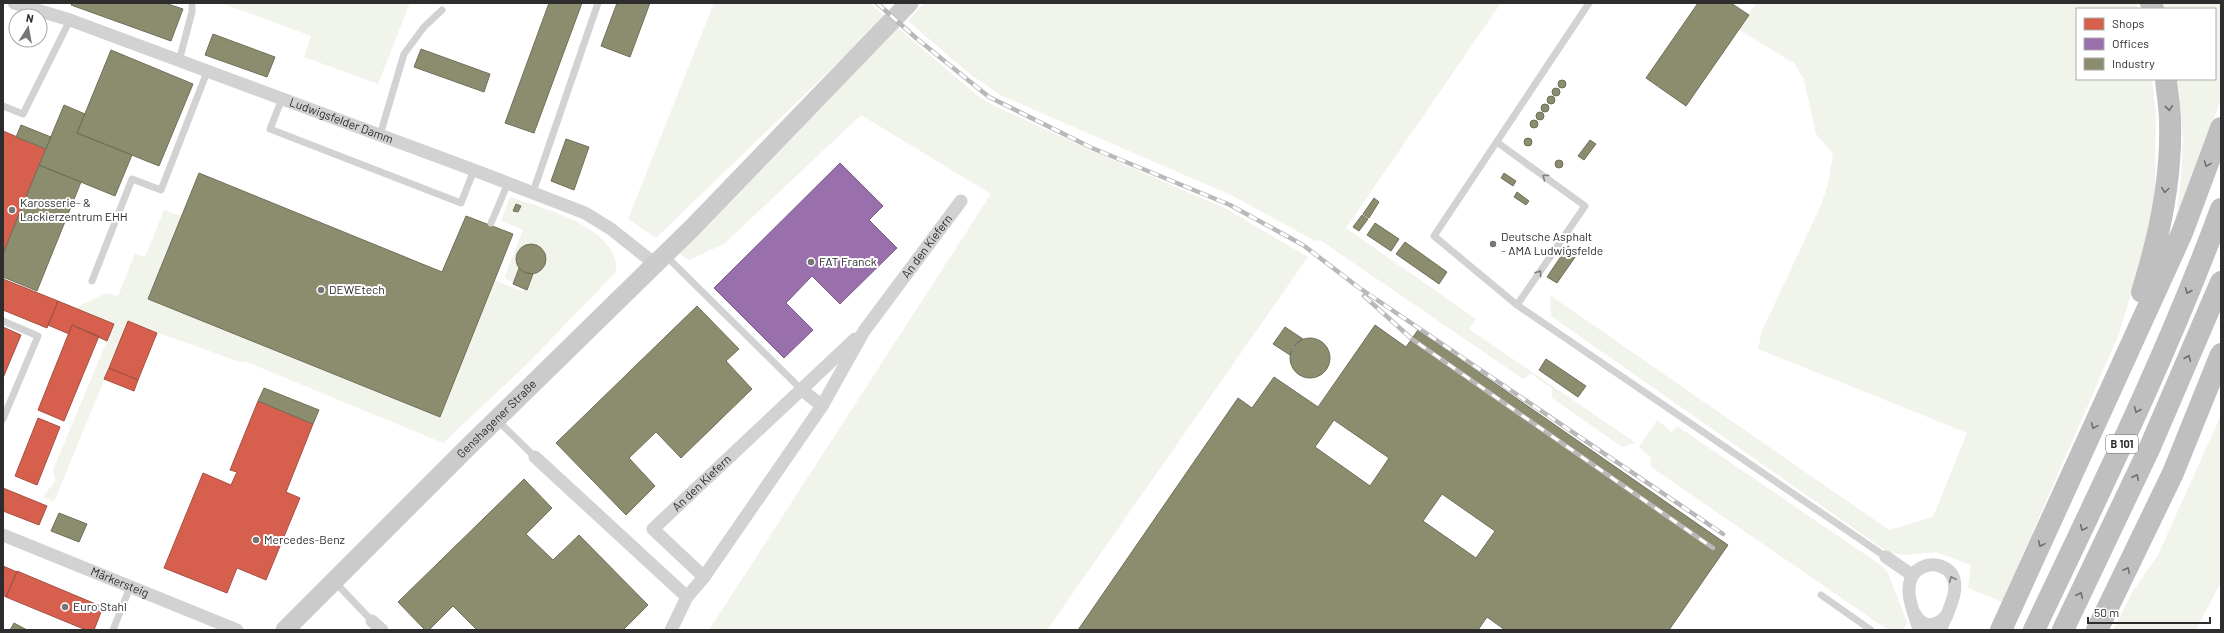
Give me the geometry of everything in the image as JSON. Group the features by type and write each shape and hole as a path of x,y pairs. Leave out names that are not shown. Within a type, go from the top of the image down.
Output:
{"highway":[{"path":"2116,378 2150,267 2161,219 2170,138 2166,80"},
{"name":"B 101","path":"2001,630 2182,233 2221,128"},
{"name":"B 101","path":"2034,630 2123,442 2204,255 2221,209"},
{"name":"B 101","path":"2063,630 2150,447 2221,282"},
{"path":"2173,473 2221,354"},
{"path":"2097,630 2173,473 2221,387"}],"main road":[{"name":"Genshagener Straße","path":"285,630 710,210 909,3"}],"street":[{"name":"Ludwigsfelder Damm","path":"14,3 70,20 207,72 508,182 585,213 660,260"},
{"name":"An den Kiefern","path":"671,630 687,597 704,577 822,406 864,331 962,201"},
{"name":"An den Kiefern","path":"704,577 653,529 864,331"},
{"path":"801,389 822,406"},
{"path":"535,457 687,597"},
{"name":"Märkersteig","path":"3,535 237,630"},
{"path":"1886,557 1912,575"},
{"path":"1919,630 1909,591 1912,575 1921,567 1932,565 1944,568 1948,571 1955,587 1947,615 1940,630"},
{"path":"1914,611 1922,623 1931,626 1940,622 1947,615"},
{"path":"372,621 382,630"}],"lane":[{"path":"179,61 192,12 192,3"},
{"path":"533,192 598,3"},
{"path":"1589,3 1498,143 1434,236 1516,305 1886,557"},
{"path":"380,135 404,54 424,27 442,10"},
{"path":"3,106 23,114 70,20"},
{"path":"92,281 132,179 161,190 207,72"},
{"path":"282,99 270,129 461,203 474,170"},
{"path":"1498,143 1584,206 1516,305"},
{"path":"491,223 508,182"},
{"path":"660,260 801,389"},
{"path":"3,321 38,336 3,419"},
{"path":"497,420 535,457"},
{"path":"334,581 372,621"},
{"path":"113,630 130,587"},
{"path":"1821,595 1871,630"}],"shaded area":[{"path":"221,3 410,3 378,84 304,57 311,36"},
{"path":"714,3 870,3 885,17 656,238 628,219"},
{"path":"924,3 1501,3 1346,228 1476,319 1469,329 1636,443 1622,447 1552,398 1552,388 1531,374 1523,379 1320,240 1315,241 1233,196 1002,96 971,75 908,21"},
{"path":"1756,3 2136,3 2138,8 2076,8 2076,80 2152,80 2156,116 2155,193 2150,230 2119,334 2002,602 1968,588 1971,565 1936,552 1905,555 1889,553 1551,316 1550,295 1889,530 1933,517 1967,433 1758,349 1762,331 1821,205 1828,184 1833,154 1816,134 1804,80 1794,63 1739,30"},
{"path":"2162,3 2221,3 2221,100 2176,218 2181,181 2183,140 2178,80 2216,80 2216,8 2164,8"},
{"path":"898,28 978,96 993,105 1090,150 1227,209 1308,257 1047,630 709,630 991,194 861,115 724,244 689,260 677,252"},
{"path":"510,197 559,214 577,222 593,232 606,243 614,257 616,272 526,365 443,443 247,362 237,361 128,322 54,502 43,497 55,481 53,470 114,324 75,308 106,293 118,296 135,254 145,257 164,210 181,216 148,299 440,417 495,280 523,292 524,289 527,289 533,274 540,271 546,261 543,250 532,244 525,244 519,249 516,255 516,261 519,268 513,282 504,278 523,230 501,221"},
{"path":"2221,415 2221,582 2196,630 2113,630 2133,591 2158,555"},
{"path":"1657,420 1672,432 1677,426 1882,566 1888,573 1907,622 1904,629 1888,630 1651,467 1651,458 1639,447"}],"building: Shops":[{"name":"Karosserie- & Lackierzentrum EHH","path":"3,131 46,149 3,254"},
{"path":"3,279 58,301 47,328 3,310"},
{"path":"58,301 114,324 107,341 72,325 69,334 48,325"},
{"path":"128,321 157,333 138,380 109,368"},
{"path":"72,325 99,336 64,421 38,410"},
{"path":"3,327 21,335 3,378"},
{"path":"109,368 138,380 134,391 104,379"},
{"path":"258,401 313,424 286,492 300,498 266,580 237,568 227,593 164,568 203,473 231,485 237,472 230,470"},
{"path":"38,418 60,427 37,485 15,476"},
{"path":"3,488 47,506 39,525 3,511"},
{"path":"3,566 17,572 6,597 3,595"},
{"path":"17,571 103,607 94,630 86,630 6,597"}],"building: Offices":[{"name":"FAT Franck","path":"840,163 883,206 869,220 897,248 840,304 812,276 786,303 813,330 784,358 714,288"}],"building: Industry":[{"path":"72,3 165,3 183,9 171,41 71,5"},
{"path":"549,3 582,3 534,133 505,123"},
{"path":"617,3 650,3 630,57 601,46"},
{"path":"1698,3 1731,3 1749,15 1686,106 1646,78"},
{"path":"213,34 275,57 267,77 205,55"},
{"path":"421,49 490,74 484,92 414,67"},
{"path":"111,50 193,84 159,166 77,133"},
{"path":"1560,80 1564,80 1566,84 1564,88 1560,88 1558,86 1558,82"},
{"path":"1554,88 1558,88 1560,92 1558,96 1554,96 1552,94 1552,90"},
{"path":"1549,96 1553,96 1555,100 1553,104 1549,104 1547,102 1547,98"},
{"path":"1543,104 1547,104 1549,108 1547,112 1543,112 1541,110 1541,106"},
{"path":"64,105 85,114 77,133 132,155 115,196 39,165"},
{"path":"1538,112 1542,112 1544,116 1542,120 1538,120 1536,118 1536,114"},
{"path":"1532,120 1536,120 1538,124 1536,128 1532,128 1530,126 1530,122"},
{"path":"21,125 51,137 46,149 16,137"},
{"path":"1526,138 1530,138 1532,142 1530,146 1526,146 1524,144 1524,140"},
{"path":"566,139 589,147 574,190 551,181"},
{"path":"1590,140 1596,144 1584,160 1578,156"},
{"path":"1557,160 1561,160 1563,164 1561,168 1557,168 1555,166 1555,162"},
{"path":"39,165 81,182 37,291 3,277 3,254"},
{"name":"DEWEtech","path":"199,173 442,272 466,216 513,234 440,417 148,299"},
{"path":"1504,173 1516,181 1513,186 1501,178"},
{"path":"1517,192 1529,201 1526,205 1514,197"},
{"path":"1374,198 1379,202 1369,218 1363,214"},
{"path":"516,204 521,206 518,212 513,211"},
{"path":"1362,215 1368,219 1359,231 1353,227"},
{"path":"1375,223 1399,239 1391,251 1367,235"},
{"path":"1405,242 1447,272 1439,284 1396,254"},
{"path":"531,244 542,248 546,259 542,270 531,274 520,270 516,259 520,248"},
{"path":"1568,246 1578,253 1557,283 1547,277"},
{"path":"519,268 524,272 533,274 527,290 513,284"},
{"path":"697,306 739,349 726,361 752,389 681,458 656,432 629,458 655,486 626,515 556,443"},
{"path":"1375,325 1406,347 1418,330 1728,545 1669,630 1505,630 1487,617 1478,630 1078,630 1238,398 1252,408 1274,377 1318,407","holes":["1334,420 1389,458 1370,486 1315,447","1442,494 1495,531 1476,558 1423,521"]},
{"path":"1285,327 1303,339 1297,343 1290,355 1273,344"},
{"path":"1310,338 1318,340 1324,344 1328,350 1330,358 1328,366 1324,372 1318,376 1310,378 1302,376 1296,372 1292,366 1290,358 1292,350 1296,344 1302,340"},
{"path":"1546,359 1586,386 1578,397 1539,370"},
{"path":"264,388 319,410 313,424 258,401"},
{"path":"524,479 552,508 526,534 553,560 579,535 648,605 623,630 477,630 453,606 429,630 425,630 398,602"},
{"path":"59,513 87,524 79,542 51,531"},
{"path":"14,623 27,630 10,630"}],"railway":[{"path":"877,3 916,38 989,97 1092,148 1230,205 1303,245 1358,287 1723,534"},
{"path":"1364,296 1412,339 1713,548"}],"place":[{"name":"Karosserie- & Lackierzentrum EHH","path":"12,210"},
{"name":"Deutsche Asphalt - AMA Ludwigsfelde","path":"1493,244"},
{"name":"FAT Franck","path":"811,262"},
{"name":"DEWEtech","path":"321,290"},
{"name":"Mercedes-Benz","path":"256,540"},
{"name":"Euro Stahl","path":"65,607"}]}
